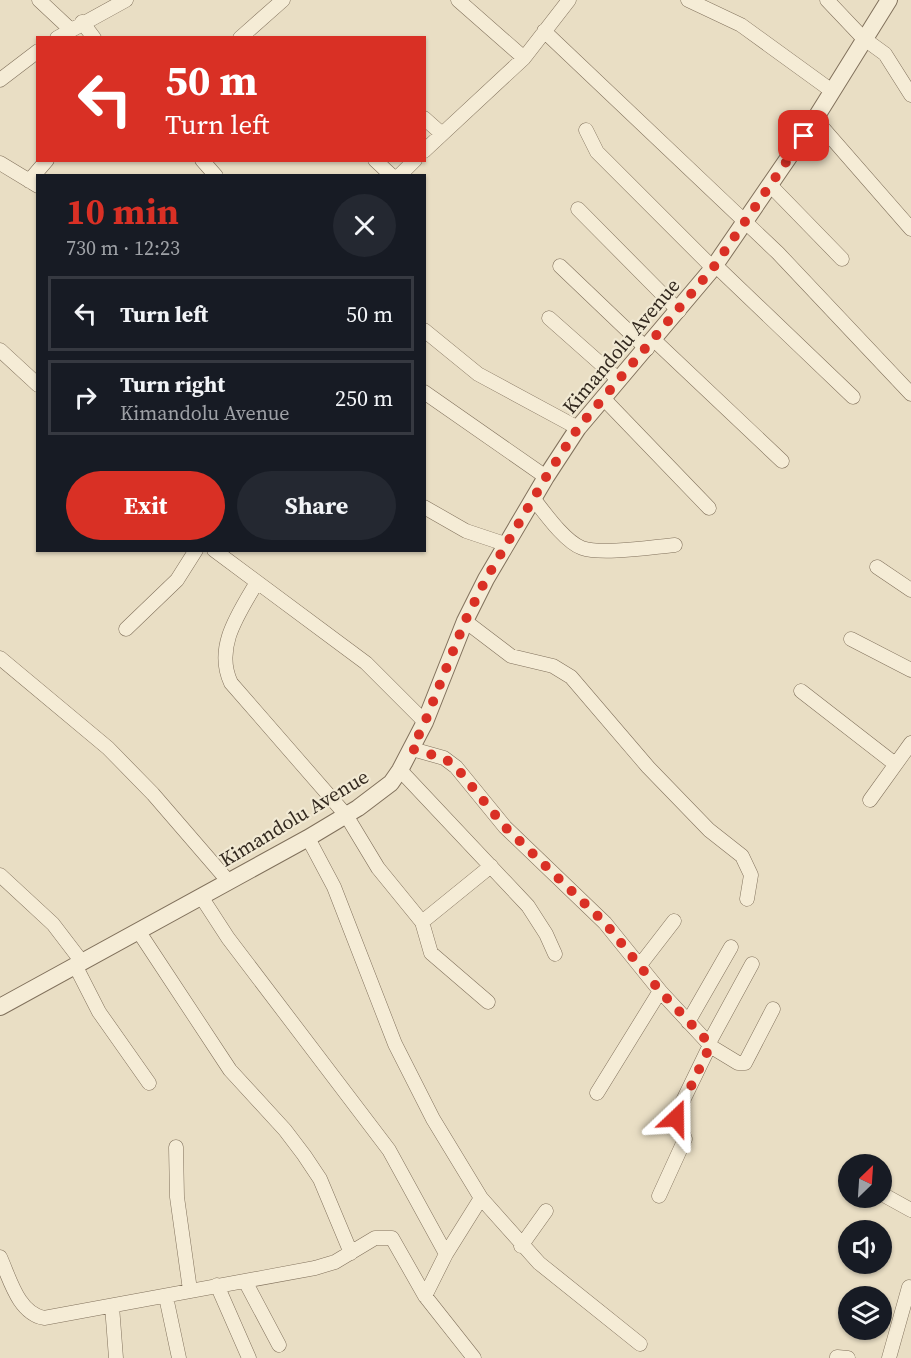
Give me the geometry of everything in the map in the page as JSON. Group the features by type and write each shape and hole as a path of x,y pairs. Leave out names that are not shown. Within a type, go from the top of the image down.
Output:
{"street":[{"path":"39,0 91,36"},
{"path":"60,36 76,25 126,0"},
{"path":"242,36 283,0"},
{"path":"458,0 524,58"},
{"path":"426,149 524,58 569,0"},
{"path":"688,0 748,30 832,91"},
{"path":"827,0 863,38 885,54 911,95"},
{"name":"Kimandolu Avenue","path":"0,1007 308,838 346,815 391,783 425,722 465,621 505,544 546,477 578,428 679,311 745,223 815,119 863,38 889,0"},
{"path":"544,31 794,269 911,394"},
{"path":"1,76 36,52"},
{"path":"815,119 911,229"},
{"path":"426,120 442,134"},
{"path":"586,130 597,152 853,397"},
{"path":"204,162 214,174"},
{"path":"377,162 390,174"},
{"path":"401,174 413,162"},
{"path":"0,163 33,184"},
{"path":"770,185 842,259"},
{"path":"578,209 679,311"},
{"path":"560,266 782,461"},
{"path":"549,318 619,380"},
{"path":"426,332 478,374 578,428"},
{"path":"0,350 36,383"},
{"path":"426,393 546,477"},
{"path":"604,399 709,508"},
{"path":"533,498 552,522 582,548 620,549 675,545"},
{"path":"426,508 466,531 505,544"},
{"path":"126,629 177,580 195,552"},
{"path":"217,552 366,663 425,722"},
{"path":"877,567 911,590"},
{"path":"257,582 235,619 228,639 225,653 227,674 237,691 346,815 378,868 422,922 430,953 488,1002"},
{"path":"465,621 511,656 553,666 571,677 661,780 709,830 742,856 751,875 747,899"},
{"path":"850,639 911,670"},
{"path":"0,658 108,748 153,794 229,882"},
{"path":"801,691 895,764"},
{"path":"870,800 911,743"},
{"path":"412,749 450,761 505,827 605,923 660,991 710,1045 738,1063 745,1063 773,1010"},
{"path":"400,770 528,906 546,934 555,954"},
{"path":"308,838 334,887 395,1044 433,1119 481,1198 521,1246 539,1263 640,1344"},
{"path":"422,922 491,866"},
{"path":"0,875 53,924 78,964 105,1020 149,1083"},
{"path":"202,898 235,948 389,1150 446,1254"},
{"path":"640,965 674,921"},
{"path":"139,932 230,1070 285,1130 320,1179 351,1253"},
{"path":"688,1022 731,946"},
{"path":"659,1196 685,1139 676,1115 752,964"},
{"path":"597,1092 660,991"},
{"path":"176,1147 177,1197 190,1290"},
{"path":"425,1296 446,1254 481,1198"},
{"path":"892,1200 911,1210"},
{"path":"521,1246 546,1211"},
{"path":"0,1257 25,1309 35,1316 44,1318 315,1268 335,1262 375,1238 392,1238 425,1296 474,1358"},
{"path":"245,1281 279,1345"},
{"path":"217,1286 249,1358"},
{"path":"889,1358 909,1287"},
{"path":"166,1296 179,1358"},
{"path":"112,1306 116,1358"}],"route":[{"path":"676,1118 678,1109 710,1046 709,1043 660,991 605,923 505,827 450,761 412,749 465,621 505,544 546,477 578,428 713,268 804,136"}]}
